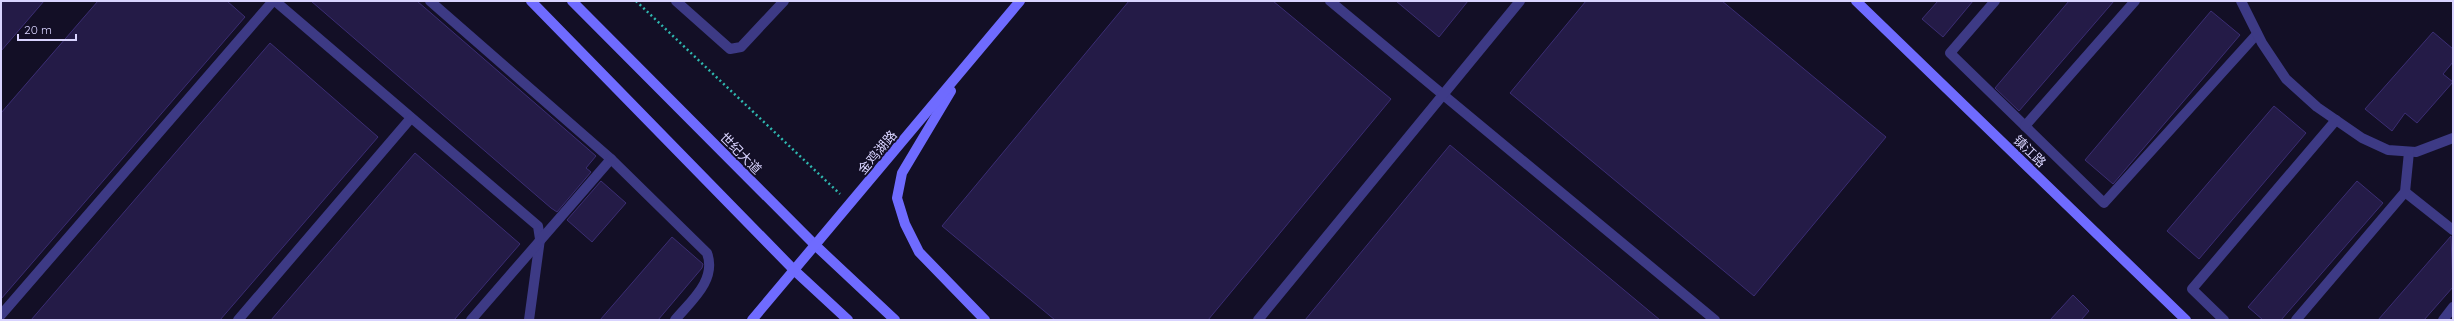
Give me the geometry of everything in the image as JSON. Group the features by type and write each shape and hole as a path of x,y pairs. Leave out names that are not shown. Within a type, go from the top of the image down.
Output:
{"street":[{"path":"531,1 794,270 848,320"},
{"name":"世纪大道","path":"572,1 815,245 895,320"},
{"name":"金鸡湖路","path":"752,320 1020,1"},
{"name":"镇江路","path":"1856,1 2186,320"},
{"path":"967,65 902,173 897,198 905,224 918,252 984,320"}],"lane":[{"path":"1,315 274,1 538,226 540,239 529,320"},
{"path":"430,1 611,159 707,253 711,264 709,274 701,290 675,320"},
{"path":"676,1 730,49 741,47 784,1"},
{"path":"1330,1 1715,320"},
{"path":"1258,320 1520,1"},
{"path":"1995,1 1950,53 2104,203 2257,34"},
{"path":"2025,126 2135,1"},
{"path":"2240,1 2257,34 2286,79 2336,120 2362,138 2388,150 2409,152 2423,150 2453,138"},
{"path":"238,320 411,118"},
{"path":"2224,320 2192,289 2336,120"},
{"path":"2296,320 2405,192 2409,152"},
{"path":"471,320 611,159"},
{"path":"2405,192 2453,230"},
{"path":"2445,319 2453,307"}],"path":[{"path":"636,1 850,204"}],"building":[{"path":"1,1 44,1 1,51"},
{"path":"98,1 227,1 245,17 1,299 1,113"},
{"path":"311,1 417,1 596,156 586,168 591,172 557,212"},
{"path":"1129,1 1273,1 1391,99 1208,320 1055,320 942,226"},
{"path":"1396,1 1468,1 1439,37"},
{"path":"1586,1 1722,1 1886,137 1754,296 1510,93"},
{"path":"1938,1 1973,1 1943,37 1922,19"},
{"path":"2069,1 2114,1 2019,111 1995,88"},
{"path":"2211,11 2240,35 2113,184 2085,160"},
{"path":"2433,32 2453,49 2453,62 2443,74 2453,82 2417,123 2405,113 2392,131 2365,109"},
{"path":"270,43 378,137 220,320 31,320"},
{"path":"2274,106 2306,133 2199,259 2167,231"},
{"path":"1450,145 1660,320 1305,320"},
{"path":"415,153 520,244 454,320 271,320"},
{"path":"601,181 626,203 592,242 567,220"},
{"path":"2357,181 2383,203 2281,320 2263,320 2248,307"},
{"path":"2451,236 2453,287 2424,320 2378,320"},
{"path":"672,237 703,264 702,268 658,320 600,320"},
{"path":"2073,295 2089,311 2081,320 2050,320"}]}
